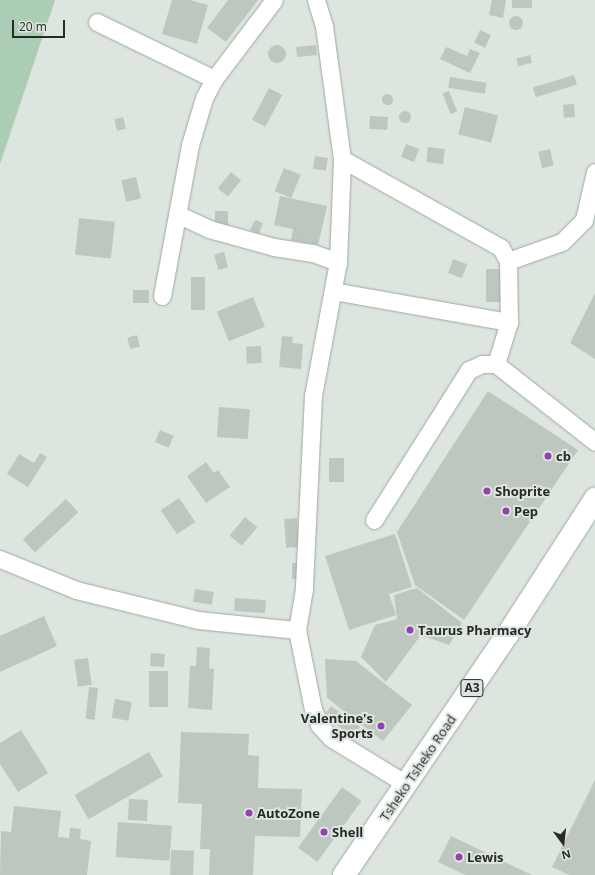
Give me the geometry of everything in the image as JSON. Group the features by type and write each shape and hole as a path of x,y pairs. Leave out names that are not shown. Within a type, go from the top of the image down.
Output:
{"highway":[{"name":"Tsheko Tsheko Road","path":"344,875 508,634 595,499"}],"street":[{"path":"162,296 195,122 214,79 274,0"},
{"path":"316,0 324,26 342,160 338,262 313,395 304,589 297,630 313,709 319,725 332,738 406,784"},
{"path":"97,22 214,79"},
{"path":"342,160 501,248 508,261 509,322 496,364"},
{"path":"508,261 562,242 584,220 595,172"},
{"path":"177,214 209,228 274,247 313,253 338,262"},
{"path":"333,291 509,322"},
{"path":"374,520 469,370 482,364 496,364 595,442"},
{"path":"0,559 76,590 198,620 297,630"}],"shaded area":[{"path":"0,0 55,0 0,164"}],"building":[{"path":"172,0 190,0 208,5 197,44 162,34"},
{"path":"228,0 258,0 226,42 207,28"},
{"path":"492,0 506,0 503,18 489,15"},
{"path":"512,0 532,0 532,8 512,8"},
{"path":"516,16 521,18 523,23 521,28 516,30 511,28 509,23 511,18"},
{"path":"480,30 491,35 485,48 474,43"},
{"path":"273,45 281,45 286,50 284,61 281,63 273,63 268,58 268,50"},
{"path":"316,45 317,55 297,57 296,47"},
{"path":"446,47 467,56 470,49 480,53 470,73 440,59"},
{"path":"530,55 532,63 518,66 516,58"},
{"path":"574,75 577,85 536,97 533,88"},
{"path":"450,77 487,83 485,94 448,88"},
{"path":"269,88 282,95 265,127 252,120"},
{"path":"449,91 457,111 451,114 443,94"},
{"path":"387,93 391,95 393,99 391,103 387,105 383,103 381,99 383,95"},
{"path":"574,104 575,117 564,118 563,105"},
{"path":"465,107 498,115 491,142 458,134"},
{"path":"407,111 410,112 410,122 403,123 400,122 399,115 400,112"},
{"path":"370,116 388,117 387,130 369,129"},
{"path":"123,117 126,129 117,131 114,119"},
{"path":"406,144 419,149 414,162 401,157"},
{"path":"428,147 445,149 443,164 426,162"},
{"path":"550,149 554,166 542,168 538,152"},
{"path":"315,156 328,158 326,171 313,169"},
{"path":"284,168 301,175 291,198 275,191"},
{"path":"231,172 241,180 228,197 218,188"},
{"path":"136,177 141,198 126,202 121,180"},
{"path":"280,196 327,206 318,245 291,240 293,229 274,225"},
{"path":"215,211 228,211 228,227 215,227"},
{"path":"79,218 115,222 111,259 75,255"},
{"path":"255,220 263,223 259,234 250,230"},
{"path":"224,252 228,268 218,270 214,254"},
{"path":"453,259 467,264 462,278 448,273"},
{"path":"486,269 505,269 505,302 486,302"},
{"path":"191,277 205,277 205,310 191,310"},
{"path":"133,290 149,290 149,303 133,303"},
{"path":"595,293 595,359 570,343"},
{"path":"253,297 265,327 229,341 217,312"},
{"path":"137,335 140,347 130,349 127,337"},
{"path":"282,336 293,337 292,343 303,344 301,369 279,367"},
{"path":"261,346 262,363 247,364 246,347"},
{"name":"Shoprite","path":"488,391 578,450 464,620 415,585 397,532"},
{"path":"219,407 250,409 248,439 217,437"},
{"path":"160,430 174,436 169,448 155,442"},
{"path":"40,453 47,457 28,487 7,474 19,454 34,463"},
{"path":"329,458 344,458 344,482 329,482"},
{"path":"206,462 214,473 218,470 230,487 206,503 187,476"},
{"path":"179,498 195,522 177,534 161,510"},
{"path":"66,499 78,512 35,552 23,539"},
{"path":"245,517 257,527 242,546 230,535"},
{"path":"297,518 299,547 286,548 284,519"},
{"path":"395,534 412,587 389,594 396,615 349,630 325,556"},
{"path":"292,563 299,563 299,579 292,579"},
{"path":"417,588 462,623 449,645 421,635 386,682 361,657 375,625 397,619 394,595"},
{"path":"195,589 214,592 212,605 193,602"},
{"path":"235,598 266,600 265,613 234,611"},
{"path":"44,616 57,646 0,672 0,636"},
{"path":"197,647 210,648 209,668 214,669 212,710 188,708 190,666 196,666"},
{"path":"151,653 165,654 164,667 150,666"},
{"path":"88,658 92,685 78,687 74,660"},
{"path":"325,659 356,661 412,705 383,741 327,698"},
{"path":"149,671 168,671 168,707 149,707"},
{"path":"89,687 98,688 95,720 86,719"},
{"path":"115,699 132,702 128,721 112,718"},
{"path":"331,706 360,727 353,737 324,716"},
{"path":"21,730 48,773 18,792 0,764 0,743"},
{"path":"181,732 249,734 248,755 259,756 258,788 302,789 300,837 255,836 253,875 209,875 210,849 200,849 202,804 178,803"},
{"path":"149,752 163,776 89,819 75,795"},
{"path":"595,780 595,875 569,875 552,867"},
{"path":"342,787 361,801 317,862 298,848"},
{"path":"129,799 148,800 147,821 128,820"},
{"path":"14,806 61,811 58,837 69,838 70,828 81,829 80,839 91,841 87,875 0,875 1,831 11,832"},
{"path":"118,822 172,826 169,861 116,857"},
{"path":"451,836 532,875 465,875 438,862"},
{"path":"171,850 194,851 193,875 170,875"}],"place":[{"name":"cb","path":"548,456"},
{"name":"Shoprite","path":"487,491"},
{"name":"Pep","path":"506,511"},
{"name":"Taurus Pharmacy","path":"410,630"},
{"name":"Valentine's Sports","path":"381,726"},
{"name":"AutoZone","path":"249,813"},
{"name":"Shell","path":"324,832"},
{"name":"Lewis","path":"459,857"}]}
